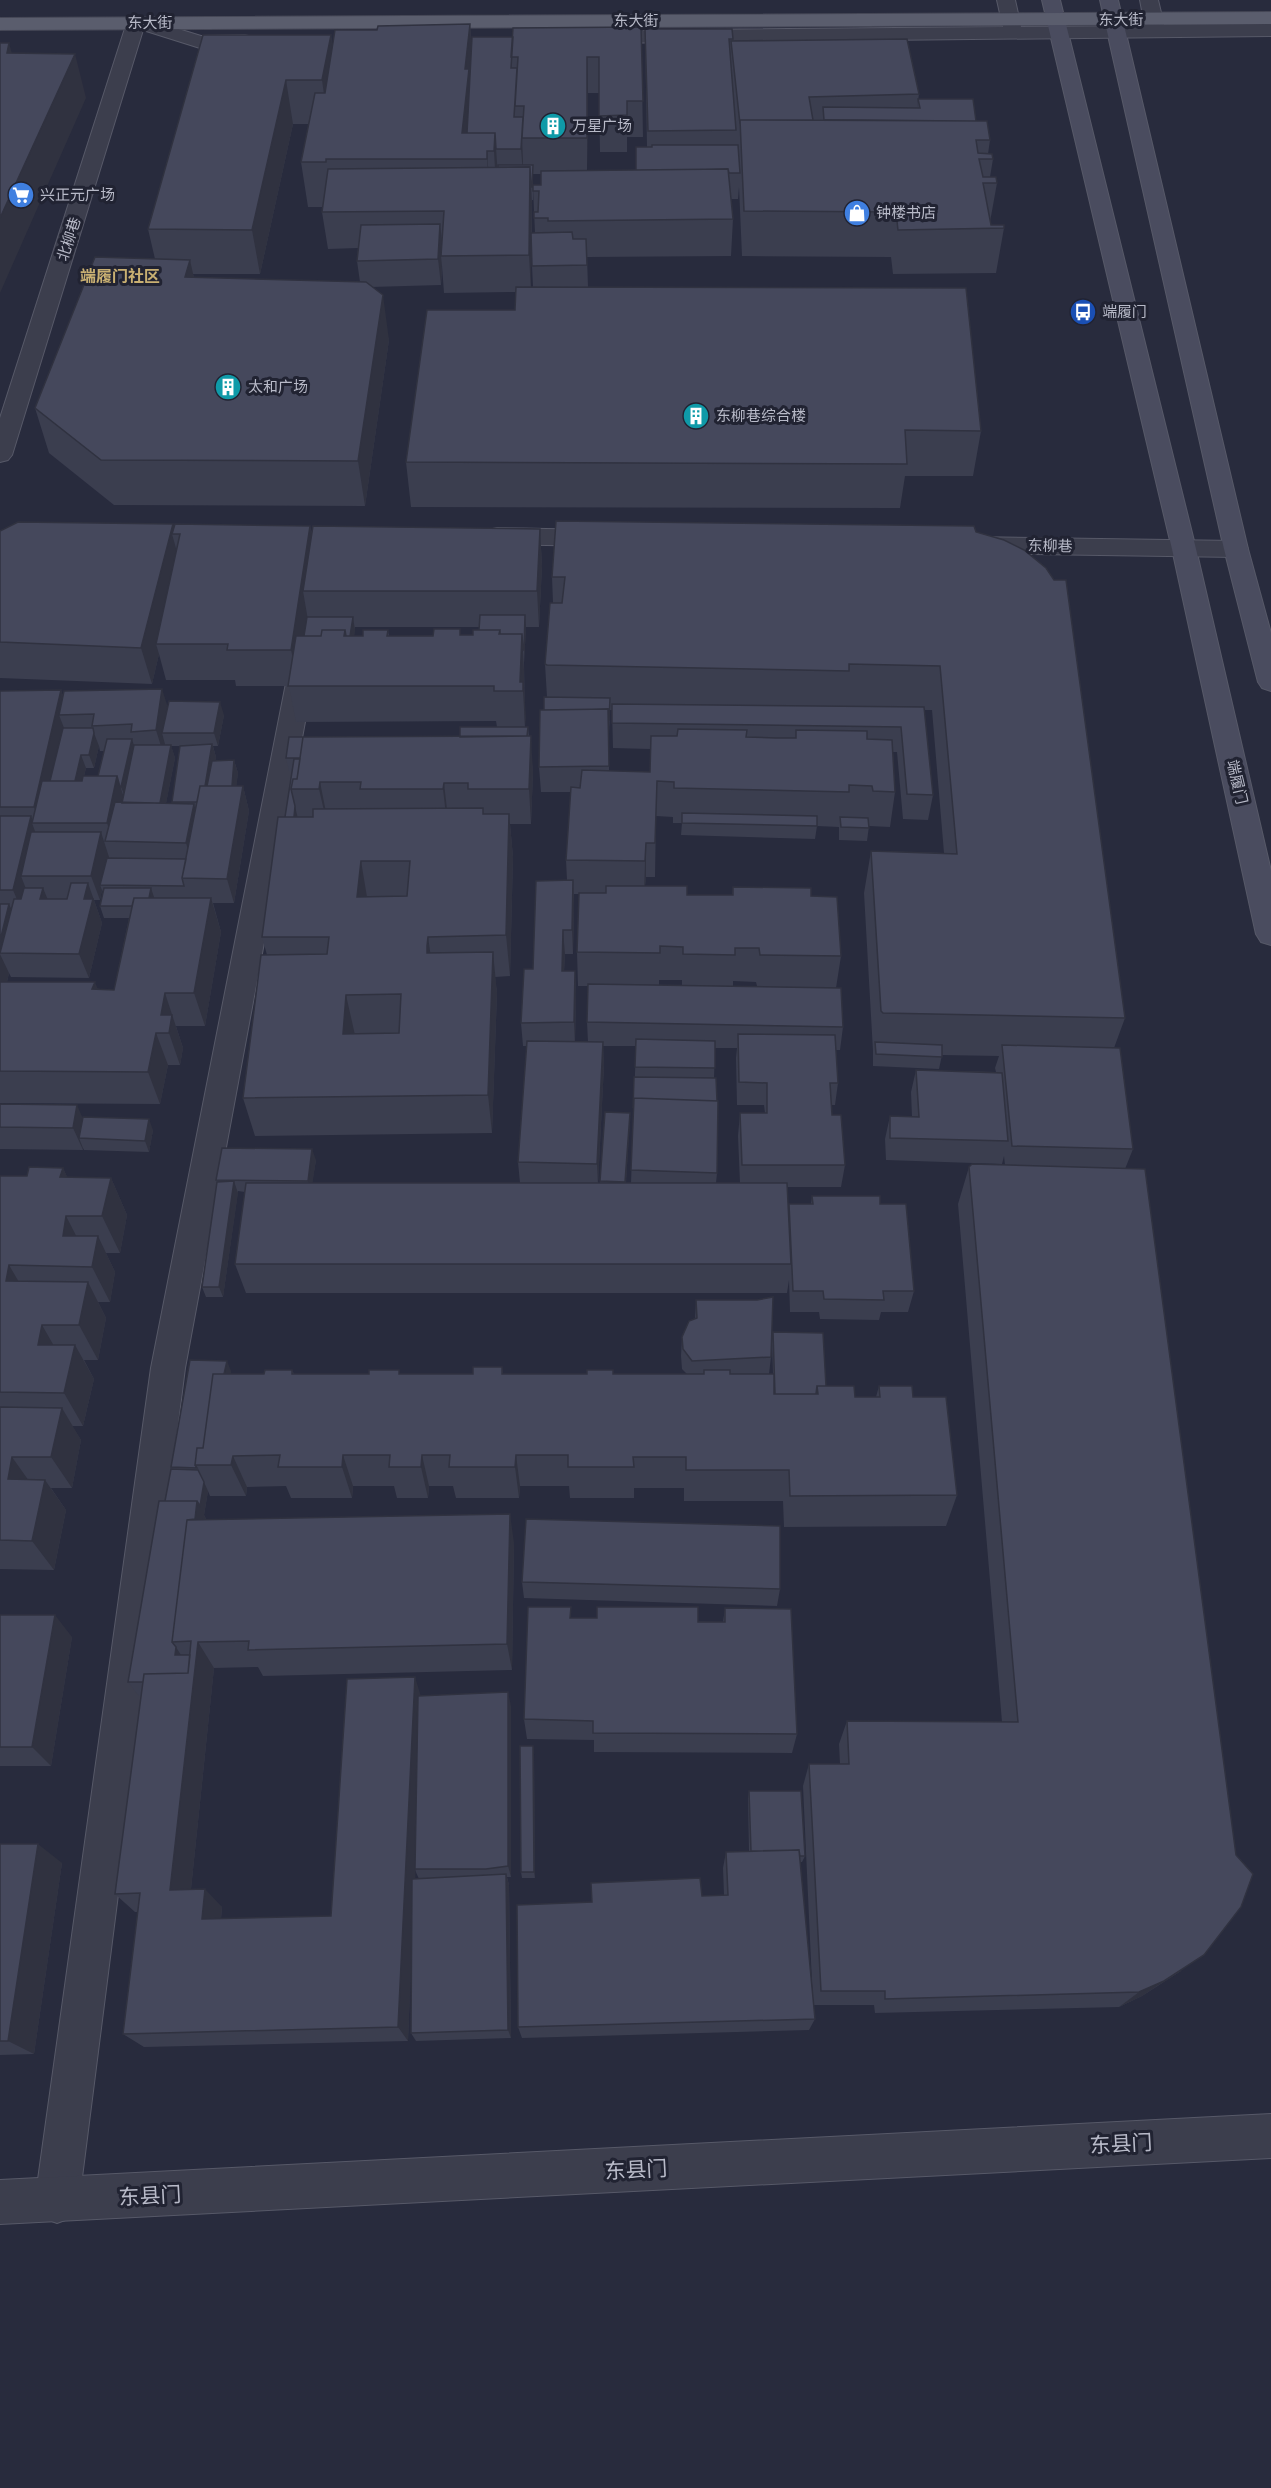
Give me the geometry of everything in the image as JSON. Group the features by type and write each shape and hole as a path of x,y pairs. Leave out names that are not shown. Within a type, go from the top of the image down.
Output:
{"main road":[{"name":"端履门","path":"1055,17 1185,549 1271,934"},
{"path":"1113,17 1236,549 1271,682"},
{"name":"东大街","path":"1155,25 1271,18"},
{"name":"东大街","path":"0,24 136,22"}],"street":[{"path":"1006,0 1012,26"},
{"path":"1149,0 1155,25"},
{"path":"136,22 200,42 1012,26 1055,17 1113,17 1155,25 1271,30"},
{"name":"北柳巷","path":"0,455 136,22"},
{"path":"478,536 622,539"},
{"name":"东柳巷","path":"945,544 1236,549"},
{"path":"57,2201 168,1368 306,639"},
{"name":"东县门","path":"0,2202 57,2201 1271,2136"}],"building":[{"path":"470,24 465,69 469,69 462,133 495,133 494,151 487,151 487,159 326,159 326,162 301,162 315,93 325,93 335,30 377,30 378,26"},
{"name":"万星广场","path":"641,27 643,101 627,101 627,115 599,116 599,57 587,57 587,138 522,138 524,106 515,106 518,57 511,57 513,28"},
{"path":"645,29 732,29 733,39 729,39 736,130 648,131"},
{"path":"203,35 331,35 322,80 286,80 252,230 148,229"},
{"path":"472,37 513,37 511,68 517,68 514,117 523,117 521,149 496,149 495,133 467,133"},
{"path":"907,39 919,94 809,97 813,120 740,120 740,124 731,41"},
{"path":"0,43 9,43 7,53 75,54 0,218"},
{"path":"918,99 973,99 976,121 824,120 823,107 920,108"},
{"path":"740,120 987,121 990,140 976,140 978,153 992,154 993,159 979,159 983,177 996,177 997,183 983,183 991,225 1004,225 1004,228 898,230 896,212 744,211"},
{"path":"652,145 738,145 740,173 729,173 728,169 636,170 636,147 652,147"},
{"path":"498,165 533,165 532,187 530,167 498,167"},
{"path":"530,167 529,255 441,256 444,211 322,212 328,169"},
{"path":"728,169 733,219 548,221 548,218 534,218 534,212 538,212 539,191 533,191 533,185 541,185 541,171"},
{"path":"440,224 438,259 357,261 361,225"},
{"path":"572,232 573,239 586,239 587,265 532,266 531,233"},
{"name":"太和广场","path":"95,257 190,260 185,277 366,282 383,295 358,461 101,460 35,408"},
{"name":"东柳巷综合楼","path":"516,287 966,288 981,431 905,430 907,464 406,462 427,310 515,310"},
{"path":"556,521 974,526 976,532 1004,540 1024,550 1046,568 1054,580 1066,580 1125,1018 883,1013 881,1011 871,851 957,854 940,666 849,664 849,671 547,665 545,664 550,603 562,603 565,577 552,577"},
{"path":"18,522 173,524 141,648 0,642 0,531"},
{"path":"175,524 310,526 291,650 227,650 228,644 156,644 180,534 172,534"},
{"path":"313,526 540,529 537,591 303,591"},
{"path":"480,615 525,615 524,650 522,634 500,634 500,630 479,630"},
{"path":"307,617 353,617 350,636 346,636 345,630 322,630 321,636 304,636"},
{"path":"434,629 460,629 460,635 473,635 473,630 500,630 499,634 522,634 520,682 523,682 523,691 494,691 494,686 288,686 296,636 321,636 322,630 345,630 344,636 363,636 363,630 388,630 387,636 433,636"},
{"path":"162,689 156,730 131,732 132,724 92,726 94,714 59,715 64,691"},
{"path":"61,690 34,807 0,807 0,691"},
{"path":"544,697 610,698 609,721 608,709 544,710"},
{"path":"169,701 220,702 214,733 162,733"},
{"path":"612,704 924,707 933,795 907,794 901,727 612,723"},
{"path":"608,709 609,766 539,767 540,710"},
{"path":"460,727 528,727 527,736 460,737"},
{"path":"63,728 93,728 89,755 81,755 75,781 50,781"},
{"path":"678,729 747,730 746,737 776,738 796,738 796,730 867,731 867,739 892,740 895,792 873,791 872,786 849,785 849,792 674,788 674,782 657,781 655,843 646,843 645,861 566,860 571,787 580,788 582,770 650,772 651,736 677,736"},
{"path":"531,736 529,789 468,789 468,783 444,783 443,789 360,789 361,782 320,782 319,789 291,789 293,779 297,779 303,737"},
{"path":"289,737 303,737 300,758 286,758"},
{"path":"107,739 132,739 121,787 117,776 98,776"},
{"path":"212,744 205,786 200,786 197,802 172,802 180,746"},
{"path":"134,745 171,745 160,803 122,803"},
{"path":"294,759 300,759 297,779 293,779 291,789 295,806 294,817 285,817"},
{"path":"234,760 232,786 207,786 212,761"},
{"path":"83,776 117,776 107,823 32,823 42,781 82,781"},
{"path":"200,786 243,786 227,879 182,878"},
{"path":"115,802 194,804 186,843 105,841"},
{"path":"483,808 483,814 509,814 506,935 428,937 427,946 427,953 493,952 488,1095 243,1098 261,955 327,954 329,937 262,937 278,817 313,817 313,809","holes":["361,861 410,861 407,896 357,897","401,994 399,1033 343,1034 346,995"]},
{"path":"682,813 817,816 817,826 682,823"},
{"path":"0,816 31,816 13,890 0,890"},
{"path":"840,817 868,818 869,828 841,827"},
{"path":"31,832 101,832 91,876 21,876"},
{"path":"107,858 186,859 182,878 184,886 100,885"},
{"path":"573,880 572,930 563,930 562,971 575,971 574,1022 521,1023 524,969 533,969 536,881"},
{"path":"71,883 88,883 84,899 93,899 79,954 0,953 14,899 21,899 24,888 43,888 40,899 67,899"},
{"path":"606,886 687,886 687,895 733,895 733,887 811,888 811,896 837,897 841,956 760,955 759,948 735,948 735,955 683,954 683,947 660,946 660,953 577,952 579,893 606,893"},
{"path":"104,888 151,888 149,898 134,898 132,906 100,906"},
{"path":"134,898 211,898 194,993 165,993 161,1015 172,1015 169,1033 156,1033 148,1072 0,1071 0,982 95,982 92,989 114,990"},
{"path":"0,904 9,904 0,941"},
{"path":"588,984 841,988 843,1027 587,1022"},
{"path":"738,1034 835,1035 838,1083 830,1083 832,1115 841,1115 845,1165 742,1165 740,1113 767,1113 767,1083 739,1082"},
{"path":"636,1039 715,1041 715,1068 635,1067"},
{"path":"527,1041 603,1042 597,1164 518,1162"},
{"path":"875,1042 942,1045 942,1057 876,1054"},
{"path":"1002,1045 1120,1048 1133,1149 1012,1146"},
{"path":"916,1070 1002,1073 1008,1141 890,1138 890,1116 919,1117"},
{"path":"634,1077 716,1078 717,1101 634,1098 633,1108"},
{"path":"634,1098 718,1101 717,1173 631,1170"},
{"path":"0,1104 77,1105 73,1128 0,1127"},
{"path":"605,1112 630,1113 625,1182 600,1181"},
{"path":"83,1117 149,1119 145,1141 79,1138"},
{"path":"222,1148 312,1149 308,1181 216,1180"},
{"path":"972,1164 1145,1169 1236,1855 1253,1874 1241,1907 1204,1955 1164,1981 1139,1992 885,1999 885,1991 821,1991 809,1764 849,1764 847,1721 1018,1722 969,1167"},
{"path":"29,1167 63,1168 60,1177 111,1178 102,1216 66,1216 63,1236 98,1236 92,1267 9,1265 6,1281 88,1282 79,1325 42,1325 38,1345 75,1345 64,1393 0,1392 0,1176 27,1176"},
{"path":"234,1181 219,1287 202,1287 217,1182"},
{"path":"246,1183 787,1183 791,1264 235,1264"},
{"path":"812,1196 880,1196 880,1204 906,1204 914,1291 883,1291 884,1300 824,1299 823,1291 793,1291 789,1204 813,1204"},
{"path":"773,1297 771,1357 692,1361 683,1349 682,1337 689,1321 697,1318 696,1300 757,1300"},
{"path":"773,1332 823,1333 826,1386 817,1386 816,1394 775,1394"},
{"path":"190,1360 227,1361 224,1374 213,1374 203,1448 197,1448 195,1465 197,1468 171,1467"},
{"path":"473,1367 502,1367 502,1374 587,1374 587,1370 613,1370 613,1374 704,1374 704,1370 730,1370 730,1374 774,1374 774,1394 818,1394 817,1386 854,1386 855,1397 880,1397 879,1386 912,1386 913,1397 946,1397 957,1495 790,1496 789,1470 686,1470 686,1457 633,1457 634,1467 568,1467 568,1455 516,1455 515,1467 449,1467 450,1455 422,1455 421,1467 389,1467 390,1455 343,1455 342,1467 278,1467 280,1455 233,1456 231,1465 195,1465 197,1448 203,1448 213,1374 264,1374 265,1370 292,1370 292,1374 369,1374 369,1370 399,1370 399,1374 473,1374"},
{"path":"0,1407 62,1408 51,1457 12,1457 8,1479 45,1480 32,1541 0,1540"},
{"path":"171,1469 198,1470 204,1482 200,1506 197,1501 165,1501"},
{"path":"159,1501 197,1501 195,1519 187,1520 172,1642 176,1647 175,1655 190,1655 188,1673 144,1674 143,1682 128,1682"},
{"path":"510,1514 507,1644 248,1650 249,1641 198,1642 170,1890 205,1889 202,1919 331,1916 347,1679 415,1677 398,2027 123,2034 140,1893 115,1894 144,1674 188,1673 191,1641 172,1642 187,1520"},
{"path":"526,1519 780,1526 780,1589 522,1582"},
{"path":"528,1607 571,1607 570,1618 597,1618 597,1607 698,1607 698,1622 725,1622 725,1608 791,1609 797,1734 593,1733 593,1721 524,1719"},
{"path":"0,1615 55,1615 32,1747 0,1747"},
{"path":"508,1692 508,1866 486,1869 415,1869 418,1696"},
{"path":"520,1746 533,1746 534,1872 521,1872"},
{"path":"749,1791 801,1791 805,1856 800,1856 799,1850 751,1851"},
{"path":"0,1844 38,1844 8,2041 0,2041"},
{"path":"799,1850 815,2019 518,2027 517,1905 592,1902 591,1883 700,1878 702,1896 728,1895 726,1852"},
{"path":"506,1874 508,2030 411,2033 412,1879"}],"place":[{"name":"万星广场","path":"553,126"},
{"name":"兴正元广场","path":"21,195"},
{"name":"钟楼书店","path":"857,213"},
{"name":"端履门","path":"1083,312"},
{"name":"太和广场","path":"228,387"},
{"name":"东柳巷综合楼","path":"696,416"}],"district":[{"name":"端履门社区","path":"120,276"}]}
